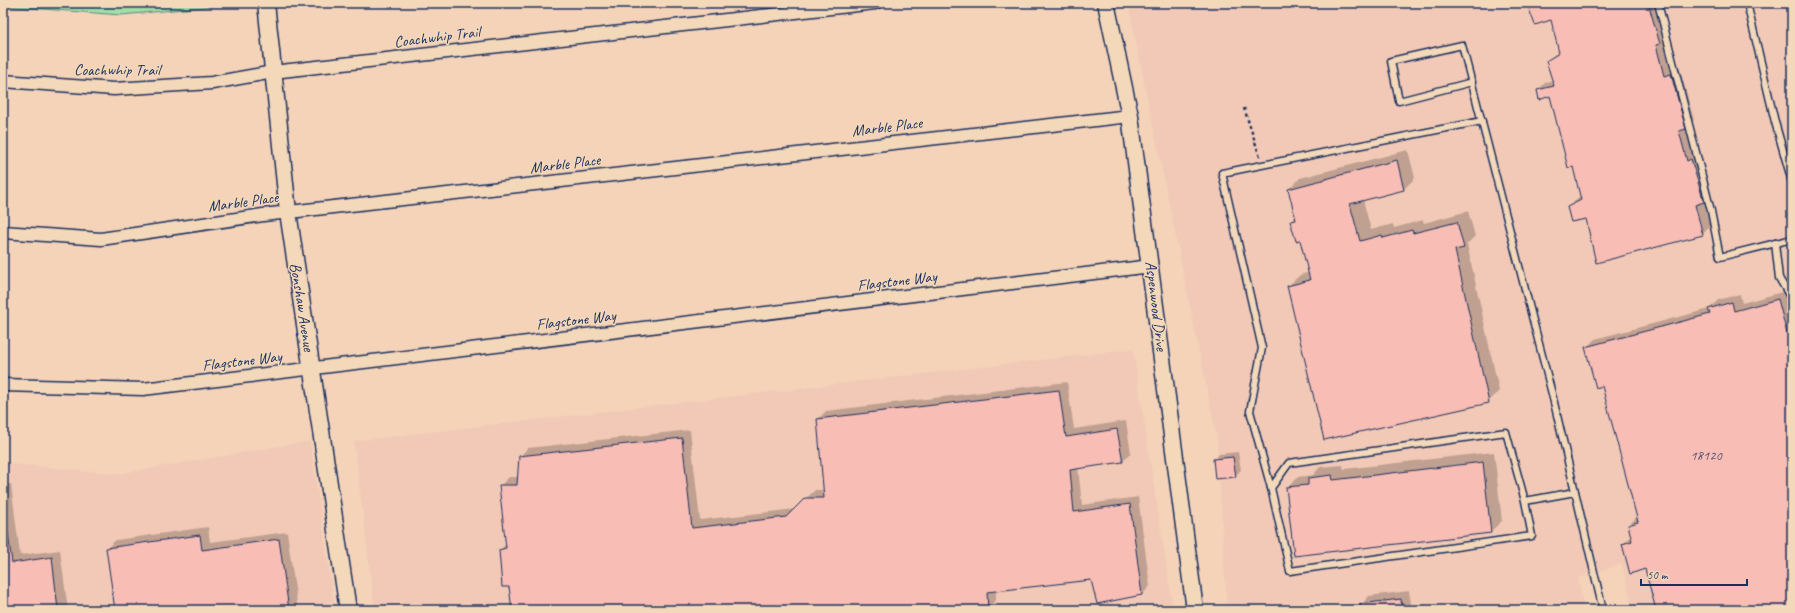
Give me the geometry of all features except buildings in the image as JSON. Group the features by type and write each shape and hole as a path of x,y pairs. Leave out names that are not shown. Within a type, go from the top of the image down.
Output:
{"street":[{"name":"Bonshaw Avenue","path":"266,3 288,212 348,610"},
{"name":"Coachwhip Trail","path":"3,81 114,89 212,83 273,72 875,3"},
{"name":"Aspenwood Drive","path":"1106,3 1130,116 1151,266 1195,610"},
{"name":"Marble Place","path":"3,232 101,239 288,212 1130,116"},
{"name":"Flagstone Way","path":"3,385 143,389 1151,266"}],"lane":[{"path":"1658,3 1711,211 1720,257 1792,239"},
{"path":"1747,3 1775,122 1792,182"},
{"path":"1472,82 1399,101 1391,61 1462,45 1472,82 1482,121 1575,492 1603,610"},
{"path":"1271,488 1289,463 1506,432 1525,501 1532,536 1290,571 1271,488 1250,411 1262,348 1222,173 1482,121"},
{"path":"1775,243 1779,278 1792,300"},
{"path":"1525,501 1575,492"}],"path":[{"path":"1244,108 1262,165"}],"shaded area":[{"path":"1128,3 1792,3 1792,610 1633,610 1622,564 1578,578 1584,610 1227,610 1217,438"},
{"path":"1133,349 1173,610 375,610 354,441"},
{"path":"310,441 335,610 3,610 3,463 118,474"}],"green space":[{"path":"3,3 237,4 121,15 3,6"}]}
